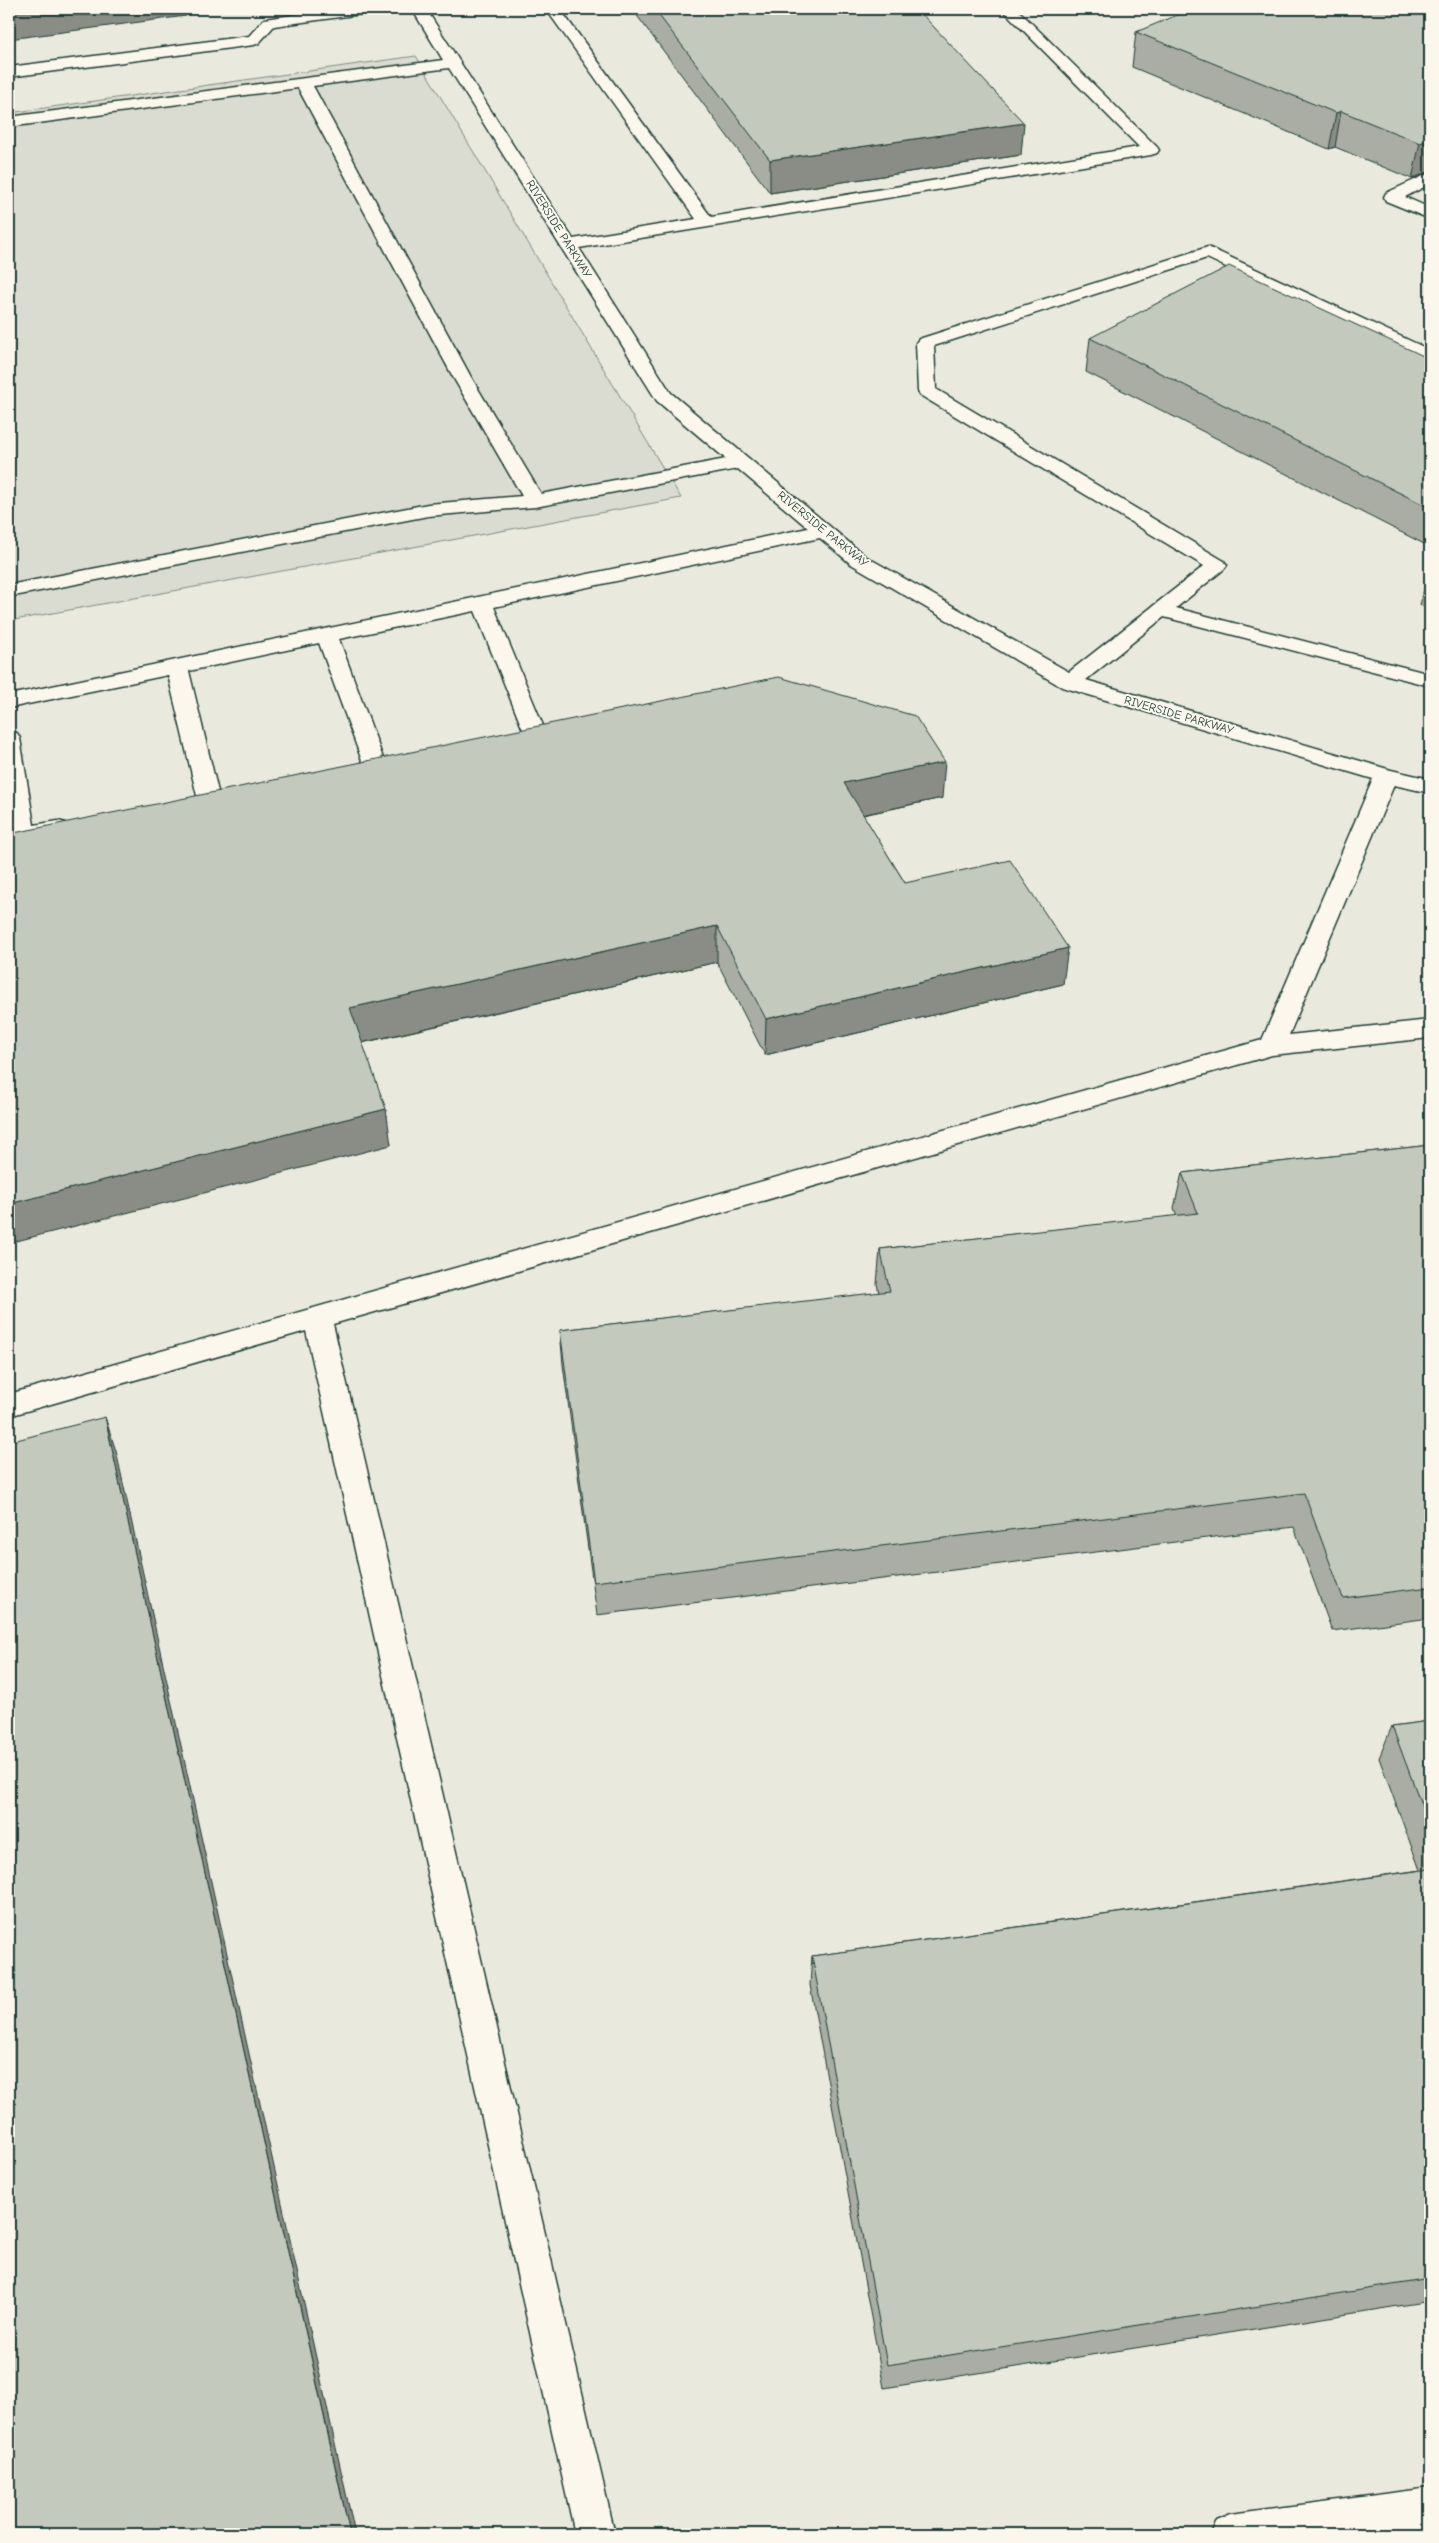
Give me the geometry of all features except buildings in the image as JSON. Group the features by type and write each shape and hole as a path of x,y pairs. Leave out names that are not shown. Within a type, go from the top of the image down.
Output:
{"street":[{"path":"9,72 254,40 266,16 369,9"},
{"name":"RIVERSIDE PARKWAY","path":"419,9 664,397 858,560 1070,682 1386,776 1430,786"},
{"path":"553,9 707,223"},
{"path":"568,245 1151,150 1019,12"},
{"path":"9,122 454,63"},
{"path":"304,84 462,377 535,501"},
{"path":"1430,178 1392,196 1430,214"},
{"path":"1070,682 1217,564 927,391 925,343 1208,252 1430,357"},
{"path":"9,590 428,510 535,501 742,462"},
{"path":"9,702 824,531"},
{"path":"482,603 538,740 490,748"},
{"path":"1161,610 1430,680"},
{"path":"327,636 375,769"},
{"path":"177,667 209,800"},
{"path":"9,738 24,834 82,824"},
{"path":"1272,1046 1386,776"},
{"path":"9,1405 1272,1046 1430,1029"},
{"path":"317,1317 595,2534"},
{"path":"1231,2534 1430,2508"}],"shaded area":[{"path":"9,9 1430,9 1430,2534 9,2534"},
{"path":"416,56 681,498 9,621 9,113"}]}
